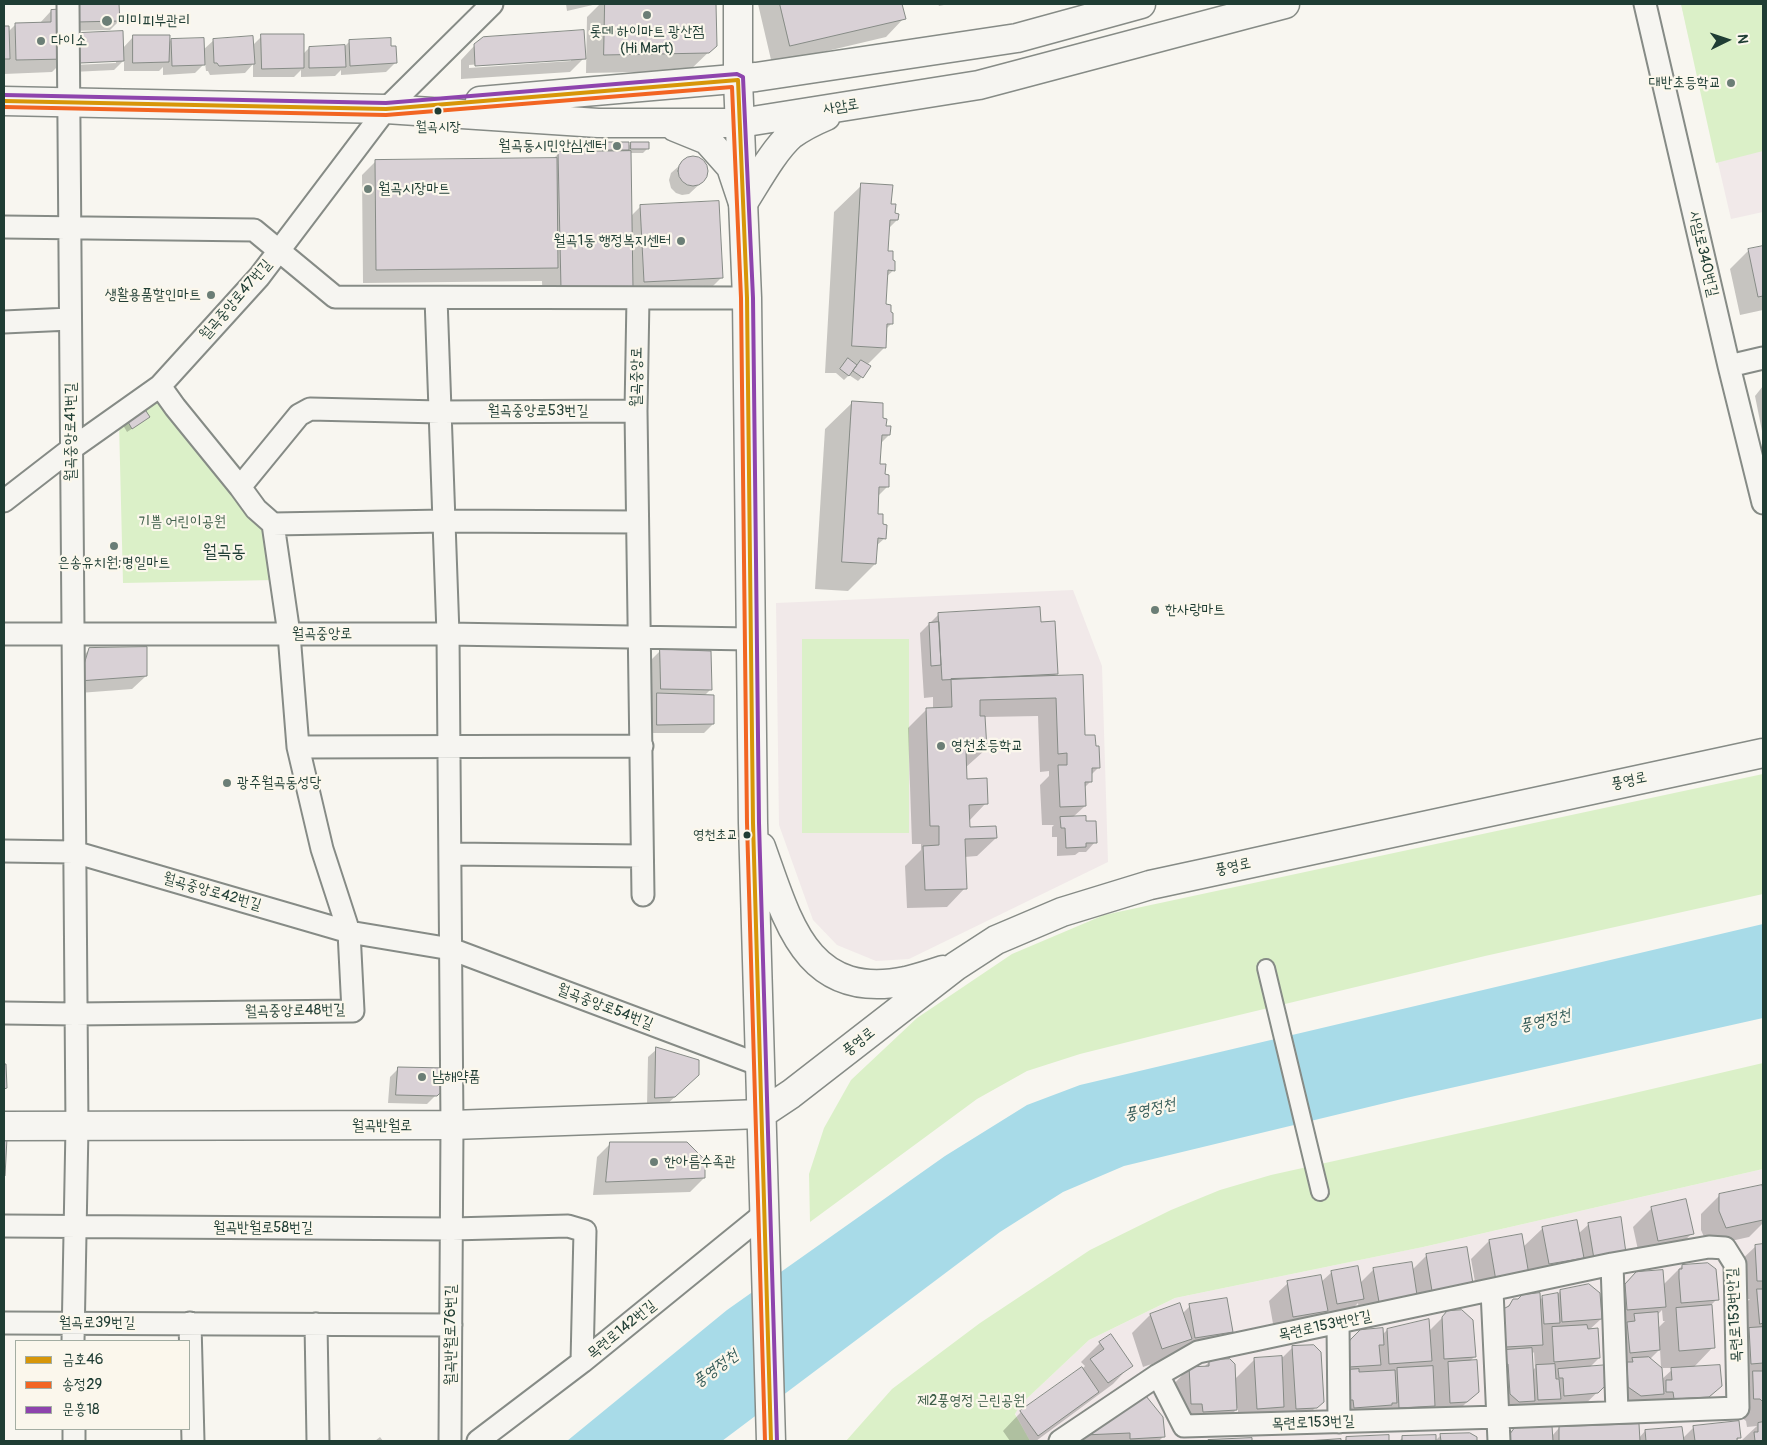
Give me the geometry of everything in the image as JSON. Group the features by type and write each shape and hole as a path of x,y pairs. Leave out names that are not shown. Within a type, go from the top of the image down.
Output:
{"main road":[{"path":"738,4 738,80 747,298 753,823 771,1441"},
{"name":"사암로","path":"386,109 738,80 1017,38 1141,4"},
{"name":"사암로","path":"4,101 386,109 598,123 740,123 979,85 1285,4"},
{"path":"743,203 790,136 844,107"},
{"path":"666,123 706,140 731,166 743,203"},
{"name":"풍영로","path":"761,1114 791,1094 956,966 996,940 1062,912 1150,885 1763,753"},
{"path":"753,823 782,906 796,936 819,964 841,979 863,983 906,981 956,966"},
{"name":"월곡반월로","path":"4,1126 452,1125 761,1114"}],"street":[{"name":"월곡중앙로41번길","path":"68,4 72,635"},
{"name":"월곡중앙로47번길","path":"4,501 160,386 259,277 386,109 492,4"},
{"name":"사암로340번길","path":"1645,4 1729,366 1763,503"},
{"path":"4,228 254,230 335,297 747,298"},
{"path":"436,298 448,634 452,1125"},
{"name":"월곡중앙로","path":"638,298 636,411 643,895"},
{"path":"4,322 70,319"},
{"path":"1729,366 1763,358"},
{"path":"160,386 175,408 256,509 273,524 289,634"},
{"path":"240,487 299,416 310,409 440,412"},
{"name":"월곡중앙로53번길","path":"440,412 636,411"},
{"path":"273,524 444,521 637,522"},
{"name":"월곡중앙로","path":"4,634 448,634 751,638"},
{"name":"월곡중앙로48번길","path":"4,1013 353,1011 349,932 322,849 298,747 289,634"},
{"path":"72,635 77,1127 73,1332"},
{"path":"298,747 642,746"},
{"name":"월곡중앙로42번길","path":"4,851 74,852 349,932 451,949"},
{"path":"450,854 642,856"},
{"name":"월곡중앙로54번길","path":"451,949 760,1064"},
{"path":"1266,968 1320,1192"},
{"name":"월곡반월로76번길","path":"450,1441 452,1125"},
{"name":"월곡반월로58번길","path":"4,1226 75,1228 452,1229"},
{"path":"452,1229 568,1226 585,1231 582,1362"},
{"name":"목련로142번길","path":"478,1441 764,1226"},
{"name":"목련로153번안길","path":"1060,1441 1158,1375 1198,1352 1338,1324 1612,1264 1709,1247 1725,1248 1735,1264 1738,1408"},
{"path":"1612,1264 1617,1412"},
{"path":"1492,1291 1499,1441"},
{"name":"월곡로39번길","path":"4,1323 73,1332 190,1323 451,1325"},
{"path":"190,1323 193,1441"},
{"path":"316,1324 318,1441"},
{"path":"1338,1324 1339,1422"},
{"name":"목련로153번길","path":"1158,1375 1184,1426 1738,1408"}],"shaded area":[{"name":"대반초등학교","path":"1681,4 1763,4 1763,212 1731,219"},
{"name":"영천초등학교","path":"1073,590 1102,666 1108,862 909,959 876,961 837,945 813,920 779,825 776,603"},
{"path":"1763,1169 1763,1441 1030,1441 1015,1413 1020,1405 1089,1340 1175,1298 1423,1247"}],"green space":[{"name":"대반초등학교","path":"1681,4 1763,4 1763,151 1716,163"},
{"name":"기쁨 어린이공원","path":"159,395 269,528 275,580 123,583 119,423"},
{"path":"802,639 909,639 909,833 802,833"},
{"path":"1763,774 1763,894 1485,956 1160,1034 1080,1054 1027,1071 977,1099 810,1222 809,1174 824,1128 851,1080 917,1018 1012,954 1104,915"},
{"name":"제2풍영정 근린공원","path":"1763,1063 1763,1169 1423,1247 1175,1298 1089,1340 1020,1405 1015,1414 1030,1441 846,1441 892,1389 980,1323 1090,1250 1171,1210 1220,1190 1271,1175"}],"water":[{"name":"풍영정천","path":"1763,924 1763,1018 1406,1098 1124,1166 1063,1192 1000,1232 722,1441 567,1441 727,1310 945,1156 1027,1105 1080,1085"}],"building":[{"path":"77,4 119,4 120,21 77,22"},
{"path":"605,4 716,4 717,46 709,53 604,55"},
{"path":"780,4 902,4 906,19 790,46"},
{"name":"다이소","path":"66,9 67,59 16,60 15,23 51,22 51,10"},
{"path":"4,26 9,26 10,59 4,59"},
{"path":"584,30 586,59 475,66 474,44 483,37"},
{"path":"123,31 124,61 80,63 79,33"},
{"path":"261,34 304,34 304,68 262,69"},
{"path":"133,35 170,35 169,62 133,63"},
{"path":"253,36 255,64 219,66 217,63 214,63 213,39"},
{"path":"204,38 205,65 172,66 171,39"},
{"path":"391,38 391,46 396,46 397,63 350,66 349,40"},
{"path":"345,45 346,67 309,68 309,47"},
{"name":"월곡동시민안심센터","path":"606,142 629,142 629,150 606,150"},
{"path":"631,142 649,142 649,149 631,149"},
{"path":"631,151 633,288 561,289 558,152"},
{"path":"693,156 699,157 707,165 707,177 699,185 693,186 687,185 679,177 678,171 679,165 687,157"},
{"name":"월곡시장","path":"557,158 558,268 376,270 375,160"},
{"path":"861,183 893,185 891,204 896,204 895,213 899,214 898,220 890,220 888,251 893,251 895,271 888,270 886,304 891,305 893,324 887,324 886,348 852,346"},
{"name":"월곡1동 행정복지센터","path":"719,201 723,278 644,282 640,205"},
{"path":"1763,246 1763,296 1758,297 1748,249"},
{"path":"848,358 857,365 849,376 840,369"},
{"path":"861,360 871,366 863,378 853,371"},
{"path":"852,401 883,403 883,418 887,419 886,426 891,426 890,435 882,435 880,464 886,464 885,474 889,475 889,487 879,487 878,514 883,514 883,524 887,525 886,539 878,538 876,564 842,562"},
{"path":"144,408 150,417 132,429 127,420"},
{"path":"1040,607 1041,622 1055,621 1058,674 942,680 938,613"},
{"path":"939,622 941,665 931,666 929,623"},
{"path":"147,647 147,676 79,681 89,648"},
{"path":"660,649 711,651 712,690 661,689"},
{"path":"1083,675 1085,735 1095,735 1096,746 1099,746 1100,768 1092,768 1092,782 1085,782 1086,806 1060,807 1058,765 1067,765 1067,753 1058,754 1056,698 980,700 980,716 985,716 987,750 966,751 967,779 987,778 988,804 969,805 970,827 996,826 997,838 965,839 967,889 925,890 923,846 939,845 939,826 930,826 926,708 952,707 951,679"},
{"path":"657,693 714,695 714,724 657,725"},
{"path":"1086,816 1086,821 1096,821 1097,843 1086,843 1086,847 1066,848 1065,828 1061,828 1060,817"},
{"path":"656,1047 699,1060 699,1075 675,1097 655,1098"},
{"path":"4,1064 6,1064 7,1088 4,1089"},
{"name":"남해약품","path":"398,1067 446,1068 446,1087 437,1096 396,1095"},
{"path":"4,1138 7,1138 5,1176 4,1176"},
{"path":"610,1142 687,1142 705,1160 705,1178 606,1182"},
{"path":"1762,1185 1763,1220 1726,1228 1719,1211 1719,1194"},
{"path":"1686,1199 1694,1234 1658,1241 1651,1207"},
{"path":"1621,1217 1626,1253 1594,1259 1588,1223"},
{"path":"1577,1220 1584,1258 1549,1264 1542,1227"},
{"path":"1522,1234 1529,1275 1496,1281 1489,1240"},
{"path":"1763,1244 1763,1281 1757,1281 1755,1245"},
{"path":"1467,1247 1473,1284 1432,1291 1426,1254"},
{"path":"1412,1262 1417,1295 1379,1302 1373,1268"},
{"path":"1708,1263 1716,1269 1719,1300 1681,1303 1679,1269 1682,1269 1682,1265"},
{"path":"1358,1266 1364,1299 1337,1304 1331,1271"},
{"path":"1663,1270 1666,1307 1627,1310 1625,1284 1636,1272"},
{"path":"1321,1275 1328,1311 1293,1317 1287,1281"},
{"path":"1589,1284 1600,1293 1602,1319 1562,1322 1560,1290"},
{"path":"1757,1289 1763,1289 1763,1323 1760,1324"},
{"path":"1540,1293 1543,1345 1506,1347 1503,1309 1509,1306 1513,1299 1518,1299 1522,1295"},
{"path":"1558,1293 1560,1323 1544,1324 1542,1296"},
{"path":"1227,1298 1233,1332 1195,1338 1189,1304"},
{"path":"1180,1303 1192,1339 1162,1349 1150,1314"},
{"path":"1712,1305 1715,1348 1679,1351 1676,1308"},
{"path":"1462,1310 1473,1320 1476,1357 1444,1359 1442,1317 1447,1311"},
{"path":"1658,1312 1660,1350 1630,1353 1627,1322 1635,1321 1634,1314"},
{"path":"1429,1319 1432,1361 1389,1364 1387,1329"},
{"path":"1587,1325 1588,1329 1598,1328 1600,1358 1554,1362 1552,1327"},
{"path":"1763,1327 1763,1363 1751,1364 1749,1328"},
{"path":"1383,1328 1384,1345 1379,1345 1381,1365 1349,1367 1348,1343 1351,1339 1360,1330"},
{"path":"1111,1334 1133,1366 1108,1383 1090,1359 1104,1349 1099,1342"},
{"path":"1314,1345 1321,1352 1324,1402 1317,1408 1296,1409 1292,1346"},
{"path":"1532,1348 1535,1401 1519,1402 1510,1394 1508,1364 1505,1364 1504,1350"},
{"path":"1282,1356 1284,1407 1257,1409 1254,1358"},
{"path":"1649,1357 1662,1368 1664,1394 1641,1396 1628,1387 1627,1362 1633,1362 1632,1358"},
{"path":"1230,1359 1235,1364 1237,1410 1203,1412 1202,1404 1191,1404 1189,1367 1209,1366 1209,1360"},
{"path":"1477,1360 1479,1392 1467,1402 1450,1403 1448,1362"},
{"path":"1555,1364 1556,1379 1559,1379 1561,1399 1538,1400 1536,1365"},
{"path":"1608,1365 1609,1382 1598,1393 1564,1396 1563,1378 1559,1378 1558,1369"},
{"path":"1720,1365 1722,1386 1709,1397 1674,1399 1673,1392 1666,1392 1666,1380 1672,1380 1671,1368"},
{"path":"1433,1366 1435,1406 1399,1408 1397,1368"},
{"path":"1082,1367 1099,1392 1038,1436 1020,1411"},
{"path":"1359,1369 1359,1372 1395,1370 1397,1403 1354,1408 1353,1400 1347,1400 1345,1370"},
{"path":"1753,1371 1763,1371 1763,1402 1760,1399 1754,1399"},
{"path":"1146,1396 1163,1417 1165,1437 1130,1439 1130,1433 1084,1435 1135,1397"},
{"path":"1739,1421 1741,1438 1737,1438 1737,1441 1695,1441 1693,1426"},
{"path":"1763,1422 1763,1441 1755,1441 1754,1432 1758,1432 1758,1423"},
{"path":"1639,1424 1640,1441 1559,1441 1559,1427"},
{"path":"1552,1426 1553,1441 1507,1441 1515,1427"},
{"path":"1682,1427 1684,1441 1646,1441 1645,1430"},
{"path":"1470,1433 1477,1437 1477,1441 1441,1441 1440,1434"},
{"path":"1389,1435 1389,1441 1346,1441 1346,1437"},
{"path":"1436,1435 1436,1441 1402,1441 1402,1436"},
{"path":"1252,1438 1252,1441 1208,1441 1208,1440"},
{"path":"1341,1439 1341,1441 1306,1441"}],"transit line":[{"name":"문흥18","path":"4,95 386,103 737,74 743,77 753,298 759,823 777,1441"},
{"name":"금호46","path":"4,101 386,109 738,80 747,298 753,823 771,1441"},
{"name":"송정29","path":"4,107 386,115 732,87 741,298 747,823 765,1441"}],"place":[{"name":"롯데 하이마트 광산점 (Hi Mart)","path":"647,15"},
{"name":"미미피부관리","path":"107,21"},
{"name":"다이소","path":"41,41"},
{"name":"대반초등학교","path":"1731,83"},
{"name":"월곡시장","path":"438,111"},
{"name":"월곡동시민안심센터","path":"617,146"},
{"name":"월곡시장마트","path":"368,189"},
{"name":"월곡1동 행정복지센터","path":"681,241"},
{"name":"생활용품할인마트","path":"211,295"},
{"name":"은송유치원;명일마트","path":"114,546"},
{"name":"한사랑마트","path":"1155,610"},
{"name":"영천초등학교","path":"941,746"},
{"name":"광주월곡동성당","path":"227,783"},
{"name":"영천초교","path":"747,835"},
{"name":"남해약품","path":"422,1077"},
{"name":"한아름수족관","path":"654,1162"}],"district":[{"name":"월곡동","path":"224,552"}]}
